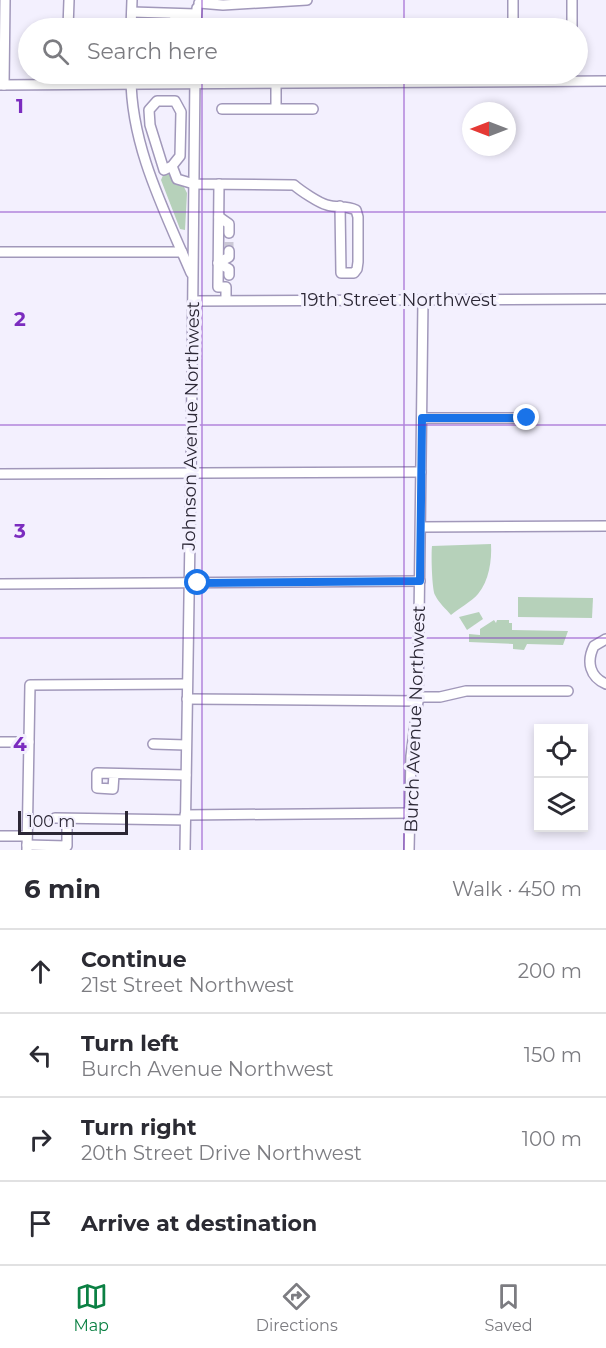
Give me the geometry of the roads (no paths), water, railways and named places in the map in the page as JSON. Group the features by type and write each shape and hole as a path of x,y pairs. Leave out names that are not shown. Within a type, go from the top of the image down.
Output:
{"street":[{"path":"5,0 2,85 18,84"},
{"path":"68,18 69,0"},
{"path":"132,0 132,18"},
{"path":"196,18 199,1 223,5 307,0"},
{"path":"513,0 513,18"},
{"path":"572,0 572,18"},
{"path":"132,12 196,14"},
{"path":"175,14 175,18"},
{"path":"588,79 606,81"},
{"path":"131,84 131,105 151,176 193,277"},
{"name":"Johnson Avenue Northwest","path":"185,850 195,84"},
{"path":"276,84 276,108"},
{"path":"151,176 168,168 180,156 181,112 175,102 157,101 149,110 150,124 168,168 177,179 194,184 294,185 306,195 312,196 325,205 340,206 356,210 358,262 354,273 340,273 340,206"},
{"path":"222,109 313,109"},
{"path":"136,128 150,124"},
{"path":"219,184 218,287 228,280"},
{"path":"219,217 228,224 229,233"},
{"path":"218,263 228,257 229,251"},
{"path":"0,252 182,252"},
{"path":"218,263 229,269 226,300"},
{"name":"19th Street Northwest","path":"193,301 606,299"},
{"name":"Burch Avenue Northwest","path":"409,850 411,756 418,699 423,300"},
{"path":"422,418 527,418"},
{"path":"0,474 421,472"},
{"path":"421,527 606,526"},
{"path":"0,584 420,581"},
{"path":"606,639 594,646 590,657 590,666 594,676 606,684"},
{"path":"27,844 30,685 188,684"},
{"path":"188,699 418,699 466,691 568,691"},
{"path":"0,742 29,742"},
{"path":"153,744 186,745"},
{"path":"114,774 186,775"},
{"path":"55,818 185,818 410,813"},
{"path":"0,836 27,844 67,846 67,819"}],"tunnel":[{"path":"229,233 229,251"}]}
